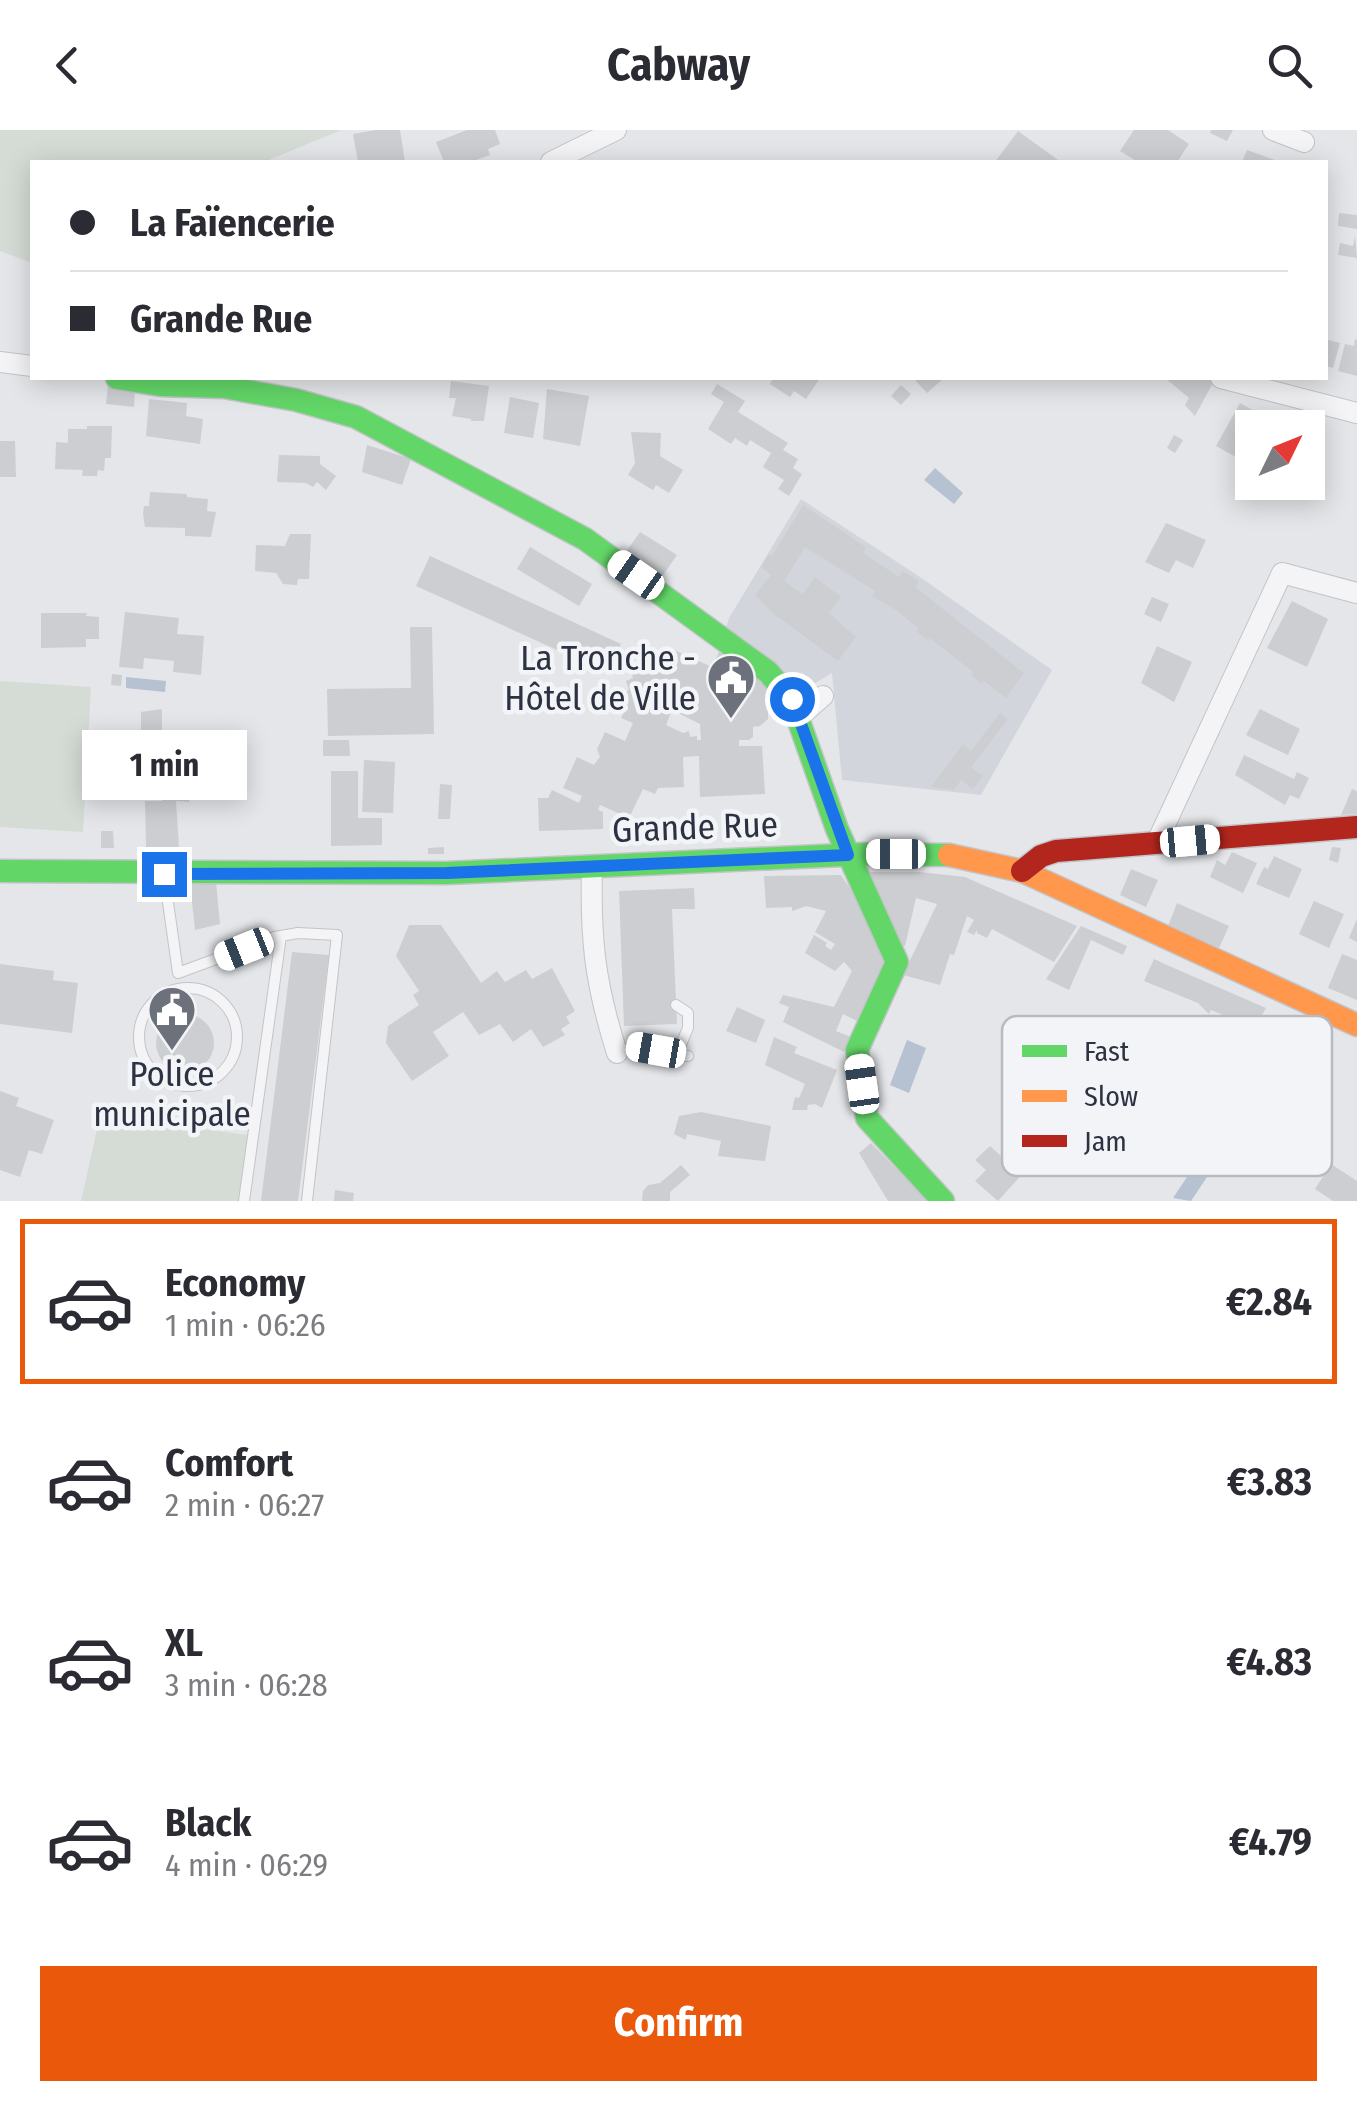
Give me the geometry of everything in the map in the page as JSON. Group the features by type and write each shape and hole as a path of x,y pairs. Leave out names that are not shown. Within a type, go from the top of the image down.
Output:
{"street":[{"path":"555,160 616,130"},
{"path":"1273,130 1304,142"},
{"path":"0,362 30,366"},
{"path":"129,380 160,385 224,382 356,418 585,540 768,672 792,699 848,855 897,962 857,1050 867,1118 943,1201"},
{"path":"1229,380 1357,413"},
{"path":"1156,844 1282,574 1357,593"},
{"path":"798,718 823,696"},
{"path":"1022,871 1041,856 1056,852 1357,827"},
{"name":"Grande Rue","path":"0,871 447,873 848,855 959,854 1022,871 1357,1024"},
{"path":"592,866 591,936 600,998 617,1054"}],"lane":[{"path":"164,874 178,973 187,988"},
{"path":"178,973 281,936 338,935 308,1201"},
{"path":"244,1201 281,936"},
{"path":"187,988 206,991 222,1002 233,1017 237,1036 233,1055 222,1072 206,1082 187,1086 168,1081 151,1070 138,1035 143,1016 154,1001 169,991 187,988"},
{"path":"617,1054 634,1047 682,1055 688,1013 676,1004"}],"shaded area":[{"path":"0,130 341,130 269,160 30,160 30,262 0,251"},
{"path":"801,499 1052,670 981,795 842,780 832,673 802,691 725,632 729,618"},
{"path":"0,681 91,687 83,832 0,827"},
{"path":"100,1116 249,1135 241,1201 81,1201"}],"water":[{"path":"935,468 963,493 954,504 924,480"},
{"path":"126,677 166,681 165,692 126,688"},
{"path":"907,1040 926,1048 909,1093 890,1085"},
{"path":"1188,1176 1208,1176 1191,1201 1173,1198"}],"building":[{"path":"400,130 405,160 358,160 353,134"},
{"path":"467,130 495,130 500,144 488,149 490,155 476,160 443,160 436,142"},
{"path":"1134,130 1168,130 1189,144 1178,160 1135,160 1120,151"},
{"path":"1233,130 1227,141 1210,133"},
{"path":"1018,131 1058,160 996,160"},
{"path":"1247,150 1274,160 1243,160"},
{"path":"1339,213 1357,215 1357,229 1338,226"},
{"path":"1355,236 1357,258 1338,255 1340,243 1353,246"},
{"path":"1355,339 1357,376 1338,371 1345,344 1354,346"},
{"path":"1328,340 1340,343 1333,368 1328,367"},
{"path":"772,380 819,380 806,399 794,391 790,397 770,384"},
{"path":"915,380 942,380 927,393"},
{"path":"1167,380 1214,381 1195,416 1185,405 1189,398"},
{"path":"451,381 489,386 484,421 452,416 456,398 449,398"},
{"path":"108,384 135,391 134,407 106,404"},
{"path":"717,384 745,401 738,412 788,443 783,450 798,459 793,468 802,474 789,496 778,489 784,480 763,467 771,453 750,440 747,446 735,438 731,444 708,429 724,402 711,394"},
{"path":"901,385 911,394 901,405 891,396"},
{"path":"547,389 589,396 580,446 543,439"},
{"path":"510,397 539,403 533,438 504,433"},
{"path":"149,399 187,403 186,416 203,419 200,444 146,436"},
{"path":"1235,412 1235,457 1216,446"},
{"path":"112,426 111,458 105,458 104,471 98,470 97,476 82,476 83,470 55,469 56,442 68,443 68,429"},
{"path":"631,432 661,433 660,456 683,470 669,493 656,485 653,490 628,475 635,463"},
{"path":"1174,435 1183,440 1175,453 1167,448"},
{"path":"0,441 15,441 16,477 0,477"},
{"path":"367,445 411,459 402,485 362,472"},
{"path":"279,455 320,456 320,464 336,476 326,490 317,482 313,487 277,482"},
{"path":"150,492 208,499 207,511 216,512 211,537 185,536 185,528 145,527 144,506 149,506"},
{"path":"803,505 866,547 863,553 899,577 903,571 919,581 915,587 1024,673 1006,698 984,681 982,684 971,675 973,672 930,638 928,641 896,610 872,596 875,591 805,547 784,581 803,594 815,577 841,597 829,613 856,637 838,661 775,615 755,595 771,575 761,567"},
{"path":"1166,523 1206,540 1193,568 1176,560 1169,573 1145,562"},
{"path":"640,532 677,555 657,584 621,559"},
{"path":"290,534 311,534 309,579 298,579 297,585 283,584 276,573 255,571 256,545 285,546"},
{"path":"530,547 592,584 579,606 517,569"},
{"path":"430,556 621,644 608,673 416,586"},
{"path":"1152,597 1169,604 1161,622 1144,614"},
{"path":"1292,601 1328,619 1307,667 1267,648"},
{"path":"125,612 179,618 177,634 204,636 201,675 173,672 174,661 144,658 143,669 119,667"},
{"path":"41,613 87,613 86,616 99,617 99,639 86,639 86,647 41,648"},
{"path":"410,627 432,627 434,734 328,736 327,689 411,688"},
{"path":"1157,646 1192,662 1174,702 1141,683"},
{"path":"721,648 764,683 771,695 775,707 768,707 768,719 753,727 749,740 739,740 739,746 762,746 765,794 700,797 699,756 683,757 684,787 658,788 655,794 643,789 629,818 600,805 603,829 539,831 538,798 548,798 552,790 579,803 582,796 563,788 577,757 594,765 600,757 597,749 605,732 625,741 633,723 621,718 626,709 620,694 629,690 626,681 633,678 631,670 656,661 662,663 667,653 674,650 712,667","holes":["672,710 700,724 701,740 690,737 689,731 683,733 666,725"]},
{"path":"112,674 122,675 121,686 111,685"},
{"path":"162,709 162,783 141,783 141,712"},
{"path":"1260,709 1300,729 1288,755 1246,735"},
{"path":"1000,713 1008,719 971,767 983,776 973,789 961,780 954,790 931,787 963,744 971,751"},
{"path":"323,740 349,740 350,756 323,756"},
{"path":"1244,755 1294,779 1297,772 1309,778 1299,799 1290,795 1285,805 1235,775"},
{"path":"364,760 395,762 393,813 362,812"},
{"path":"331,771 358,771 358,818 382,818 382,845 331,846"},
{"path":"162,783 189,783 189,802 176,801 179,847 146,847 145,801 162,801"},
{"path":"440,784 452,785 450,819 438,819"},
{"path":"1352,789 1357,791 1357,814 1341,815"},
{"path":"101,831 113,831 114,848 101,848"},
{"path":"444,847 444,854 428,854 428,848"},
{"path":"1332,847 1341,848 1338,863 1329,860"},
{"path":"1232,852 1257,863 1243,893 1210,877 1217,860 1225,865"},
{"path":"1274,856 1302,869 1289,898 1256,884"},
{"path":"1131,869 1158,880 1146,907 1120,895"},
{"path":"864,872 965,877 1077,926 1054,962 992,929 987,938 977,930 974,935 967,932 974,920 967,916 940,985 903,975 937,904 916,898 905,946 895,943"},
{"path":"841,875 860,903 885,960 857,1021 843,1014 836,1031 851,1037 844,1052 783,1022 789,1007 779,1003 783,995 834,1007 852,971 844,962 835,971 805,953 814,935 831,950 835,944 815,932 826,911 806,906 792,911 792,907 766,908 764,876"},
{"path":"216,882 220,924 195,930 190,883"},
{"path":"694,888 695,909 672,909 677,1024 624,1026 619,891"},
{"path":"1314,901 1344,914 1329,948 1299,934"},
{"path":"1177,903 1229,926 1219,948 1168,926"},
{"path":"1357,919 1357,942 1349,938"},
{"path":"409,925 441,925 481,983 497,971 505,982 526,970 532,979 552,968 575,1011 566,1017 570,1023 561,1029 565,1035 543,1047 531,1029 513,1042 500,1024 479,1035 463,1012 433,1032 449,1056 412,1081 386,1043 388,1026 419,1005 413,995 419,991 396,956"},
{"path":"1081,926 1127,946 1123,955 1091,940 1069,990 1046,979"},
{"path":"292,952 329,955 298,1201 261,1201"},
{"path":"1342,954 1357,960 1357,1000 1328,988"},
{"path":"1154,959 1266,1008 1261,1016 1226,1016 1211,1010 1209,1014 1198,1003 1144,981"},
{"path":"0,964 54,971 53,980 78,983 72,1033 0,1024"},
{"path":"737,1007 765,1020 756,1043 726,1031"},
{"path":"185,1014 206,1022 214,1043 206,1064 185,1072 164,1064 156,1043 164,1022"},
{"path":"774,1037 797,1047 794,1053 837,1070 822,1108 815,1104 808,1105 807,1110 792,1110 795,1097 799,1098 805,1084 765,1065"},
{"path":"0,1091 19,1098 16,1106 54,1120 42,1154 29,1150 20,1177 0,1170"},
{"path":"701,1112 771,1126 765,1161 718,1156 721,1141 687,1134 686,1140 674,1134 679,1116"},
{"path":"871,1143 928,1201 888,1201 859,1153"},
{"path":"990,1146 1002,1155 1002,1176 1020,1176 998,1201 975,1181 986,1170 975,1160"},
{"path":"681,1165 690,1175 670,1192 670,1201 642,1201 648,1185 660,1183"},
{"path":"1332,1165 1357,1181 1357,1201 1333,1201 1315,1189 1323,1176 1332,1176"},
{"path":"335,1190 354,1193 353,1201 334,1201"}],"traffic: fast":[{"path":"129,380 224,387 296,400 356,417 585,539 768,672 791,699 837,829 897,962 857,1050 867,1118 943,1201"},
{"path":"0,871 447,873 864,854 949,855"}],"traffic: slow":[{"path":"949,855 1022,871 1357,1025"}],"traffic: jam":[{"path":"1022,871 1041,856 1056,851 1357,827"}],"place":[{"name":"La Tronche - Hôtel de Ville","path":"731,720"},
{"name":"Police municipale","path":"172,1052"}],"route":[{"path":"164,874 447,873 848,855 792,699"}]}
